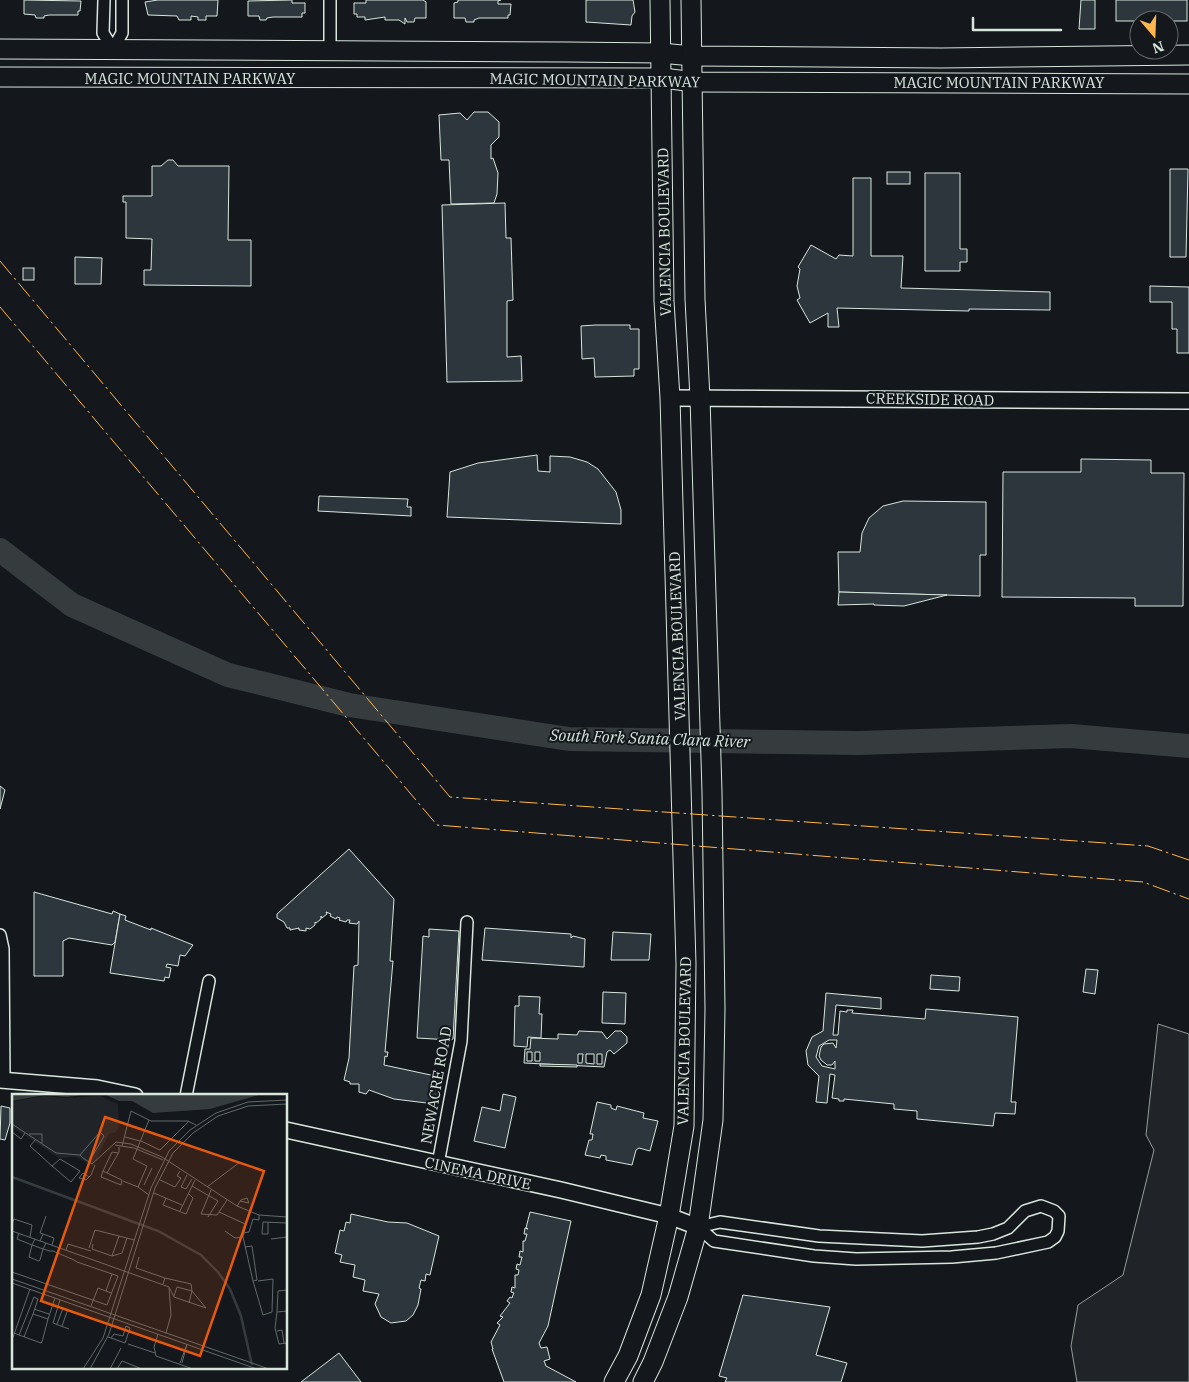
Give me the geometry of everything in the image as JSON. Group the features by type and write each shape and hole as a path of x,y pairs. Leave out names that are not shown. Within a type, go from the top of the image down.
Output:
{"main road":[{"name":"VALENCIA BOULEVARD","path":"614,1382 628,1356 651,1295 669,1216 684,1126 686,990 670,398 664,301 663,78 660,0"},
{"name":"VALENCIA BOULEVARD","path":"643,1382 653,1362 678,1298 698,1227 713,1120 716,1009 712,792 700,398 695,298 694,82 691,0"},
{"name":"MAGIC MOUNTAIN PARKWAY","path":"0,49 661,53 692,56 941,58 1189,55"},
{"name":"MAGIC MOUNTAIN PARKWAY","path":"0,77 663,78 694,82 1189,84"}],"street":[{"path":"104,0 103,33 113,50"},
{"path":"113,50 122,33 122,0"},
{"path":"330,0 330,50"},
{"name":"CREEKSIDE ROAD","path":"670,398 1189,401"},
{"name":"NEWACRE ROAD","path":"438,1164 461,1042 467,922"},
{"path":"0,935 3,948 2,1080 98,1088 126,1094"},
{"path":"186,1094 209,980"},
{"name":"CINEMA DRIVE","path":"288,1130 669,1216 698,1227"},
{"path":"1033,1207 1048,1207 1059,1216 1060,1224 1055,1237 1048,1242 1016,1247 996,1253 952,1257 839,1258 714,1241 698,1227 720,1222 819,1236 896,1242 978,1238 1008,1228 1033,1207"},
{"path":"1008,1228 1012,1243 1016,1247"}],"shaded area":[{"path":"1158,1024 1189,1034 1189,1382 1077,1382 1071,1346 1078,1305 1123,1275 1154,1150 1146,1135"}],"building":[{"path":"24,0 81,1 80,11 78,11 78,15 49,15 44,16 44,18 36,18 35,15 24,14"},
{"path":"158,0 218,0 217,16 206,16 206,20 198,20 198,17 191,16 191,20 179,20 177,16 148,15 145,2"},
{"path":"292,0 292,3 305,3 305,13 302,13 302,17 273,17 260,20 259,16 248,16 248,1"},
{"path":"366,0 423,0 426,2 426,18 415,18 414,22 407,22 405,18 405,24 399,20 385,20 385,17 365,20 365,17 357,17 357,14 354,14 354,3 366,3"},
{"path":"458,0 501,0 498,1 498,4 511,4 510,15 508,15 508,18 479,18 474,20 474,22 466,22 465,18 454,18 454,3 458,2"},
{"path":"586,0 633,0 635,12 632,16 631,25 586,22"},
{"path":"1081,0 1095,0 1095,29 1079,29"},
{"path":"1116,0 1187,0 1187,21 1179,21 1179,10 1129,10 1129,21 1116,21"},
{"path":"474,112 488,112 499,122 499,137 491,145 491,159 493,158 498,173 497,194 494,203 451,204 449,160 441,160 439,115 460,113 467,120"},
{"path":"168,160 173,160 178,166 229,166 228,240 251,240 251,286 144,285 144,270 151,270 152,239 126,238 126,202 123,202 123,196 152,196 152,166 161,166"},
{"path":"1170,169 1188,169 1186,257 1170,257"},
{"path":"887,172 910,172 910,184 887,184"},
{"path":"925,173 960,173 960,249 967,249 967,262 960,262 960,271 925,271"},
{"path":"853,178 871,178 871,256 903,256 901,288 1050,292 1050,310 969,309 969,311 837,308 839,327 828,327 828,313 810,323 797,300 800,298 797,286 800,269 798,267 811,245 836,259 839,255 853,256"},
{"path":"505,203 506,238 511,238 513,300 507,301 507,357 521,356 522,381 447,382 442,205"},
{"path":"75,257 102,258 101,284 75,284"},
{"path":"23,268 34,268 34,280 23,280"},
{"path":"1150,286 1189,287 1189,353 1177,353 1177,329 1172,329 1172,302 1150,302"},
{"path":"630,325 630,329 639,329 639,369 634,369 634,376 595,377 594,358 582,359 581,326"},
{"path":"537,455 538,471 550,472 550,456 570,457 587,462 598,469 616,492 621,510 621,524 447,517 450,472 478,463"},
{"path":"1081,459 1151,460 1151,473 1184,473 1183,606 1135,606 1135,598 1002,597 1003,472 1081,472"},
{"path":"319,496 408,499 407,507 411,507 411,516 318,511"},
{"path":"903,501 986,502 986,555 980,555 980,596 839,592 838,552 860,552 862,533 869,518 883,506"},
{"path":"839,592 947,595 904,606 874,604 838,605"},
{"path":"0,786 5,790 0,809"},
{"path":"349,849 394,899 390,961 393,961 385,1052 388,1052 387,1057 385,1056 384,1065 440,1077 442,1081 441,1090 438,1089 437,1092 440,1093 438,1102 435,1101 435,1104 394,1099 369,1090 366,1094 359,1092 359,1084 350,1084 350,1082 344,1080 349,1058 354,966 358,965 359,921 357,924 349,923 350,920 346,922 339,920 340,918 337,917 336,919 326,912 327,914 322,918 321,916 321,919 315,922 315,925 310,929 306,928 306,931 299,930 299,928 290,930 284,922 277,918 277,914"},
{"path":"34,892 112,914 113,911 120,914 115,942 112,945 69,938 63,941 63,976 34,976"},
{"path":"120,914 126,916 125,920 193,945 185,956 180,955 178,966 167,964 166,967 171,968 169,978 165,977 164,981 110,973"},
{"path":"485,928 571,934 571,938 573,936 585,939 584,967 482,960"},
{"path":"429,929 459,931 453,1039 451,1040 417,1038 423,936 429,937"},
{"path":"613,932 651,934 649,960 611,960"},
{"path":"1086,969 1098,970 1095,994 1083,992"},
{"path":"931,975 960,977 959,991 930,989"},
{"path":"603,992 626,993 625,1024 602,1023"},
{"path":"826,993 881,998 881,1009 836,1005 833,1035 838,1035 840,1011 847,1012 847,1010 853,1010 852,1013 925,1019 926,1009 1018,1017 1011,1102 1016,1102 1015,1114 995,1113 993,1126 917,1119 917,1111 894,1109 894,1104 844,1099 844,1101 839,1101 839,1099 832,1098 835,1075 830,1074 827,1103 816,1102 819,1076 808,1065 806,1051 812,1037 823,1031","holes":["829,1040 837,1040 836,1048 833,1043 824,1044 821,1047 819,1056 827,1065 832,1065 835,1061 835,1069 822,1066 816,1057 819,1046"]},
{"path":"519,996 540,997 539,1014 542,1014 541,1038 528,1037 527,1047 514,1046 515,1006 519,1006"},
{"path":"579,1031 602,1032 607,1039 615,1031 621,1031 627,1037 627,1043 614,1054 610,1050 607,1052 604,1067 524,1063 525,1049 530,1049 531,1038 558,1039 558,1034 577,1035","holes":["527,1052 532,1052 532,1061 527,1061","535,1052 540,1052 540,1061 535,1061","578,1054 583,1054 582,1063 578,1063","586,1054 594,1054 594,1064 586,1063","597,1054 602,1054 602,1064 597,1064"]},
{"path":"540,1064 577,1065 577,1067 540,1066"},
{"path":"503,1094 516,1097 505,1148 474,1141 482,1107 500,1111"},
{"path":"597,1102 611,1105 611,1108 616,1110 617,1106 644,1113 643,1118 658,1121 650,1151 639,1148 636,1150 632,1165 606,1160 606,1156 601,1155 600,1158 585,1155 589,1140 592,1140 593,1134 590,1134"},
{"path":"1,1106 10,1108 10,1123 5,1140 0,1139"},
{"path":"530,1212 571,1221 548,1326 539,1343 541,1348 547,1347 550,1359 544,1361 546,1366 576,1382 504,1382 492,1349 491,1342 500,1325 497,1323 503,1317 500,1316 510,1303 507,1301 510,1297 512,1298 514,1293 511,1292 512,1287 515,1288 515,1275 518,1275 519,1270 516,1269 517,1264 520,1265 522,1257 519,1257 520,1251 523,1252 523,1241 525,1241 527,1234 524,1234 525,1228 528,1229 526,1228"},
{"path":"351,1214 388,1222 407,1223 439,1236 430,1275 426,1274 425,1281 421,1280 418,1305 413,1315 406,1321 391,1323 381,1317 375,1304 379,1294 363,1291 365,1280 353,1277 355,1265 340,1262 342,1255 335,1253 340,1230 344,1231 346,1222 350,1223"},
{"path":"743,1295 830,1307 816,1355 847,1363 841,1382 725,1382 727,1378 719,1376"},
{"path":"339,1353 361,1382 301,1382"}],"waterway":[{"name":"South Fork Santa Clara River","path":"0,550 72,605 228,675 349,705 569,739 859,743 1071,736 1189,746"}],"wall":[{"path":"973,18 973,30 1061,30"}],"power":[{"path":"0,261 450,797 1148,846 1189,860"},
{"path":"0,307 437,825 1143,882 1189,899"}]}
